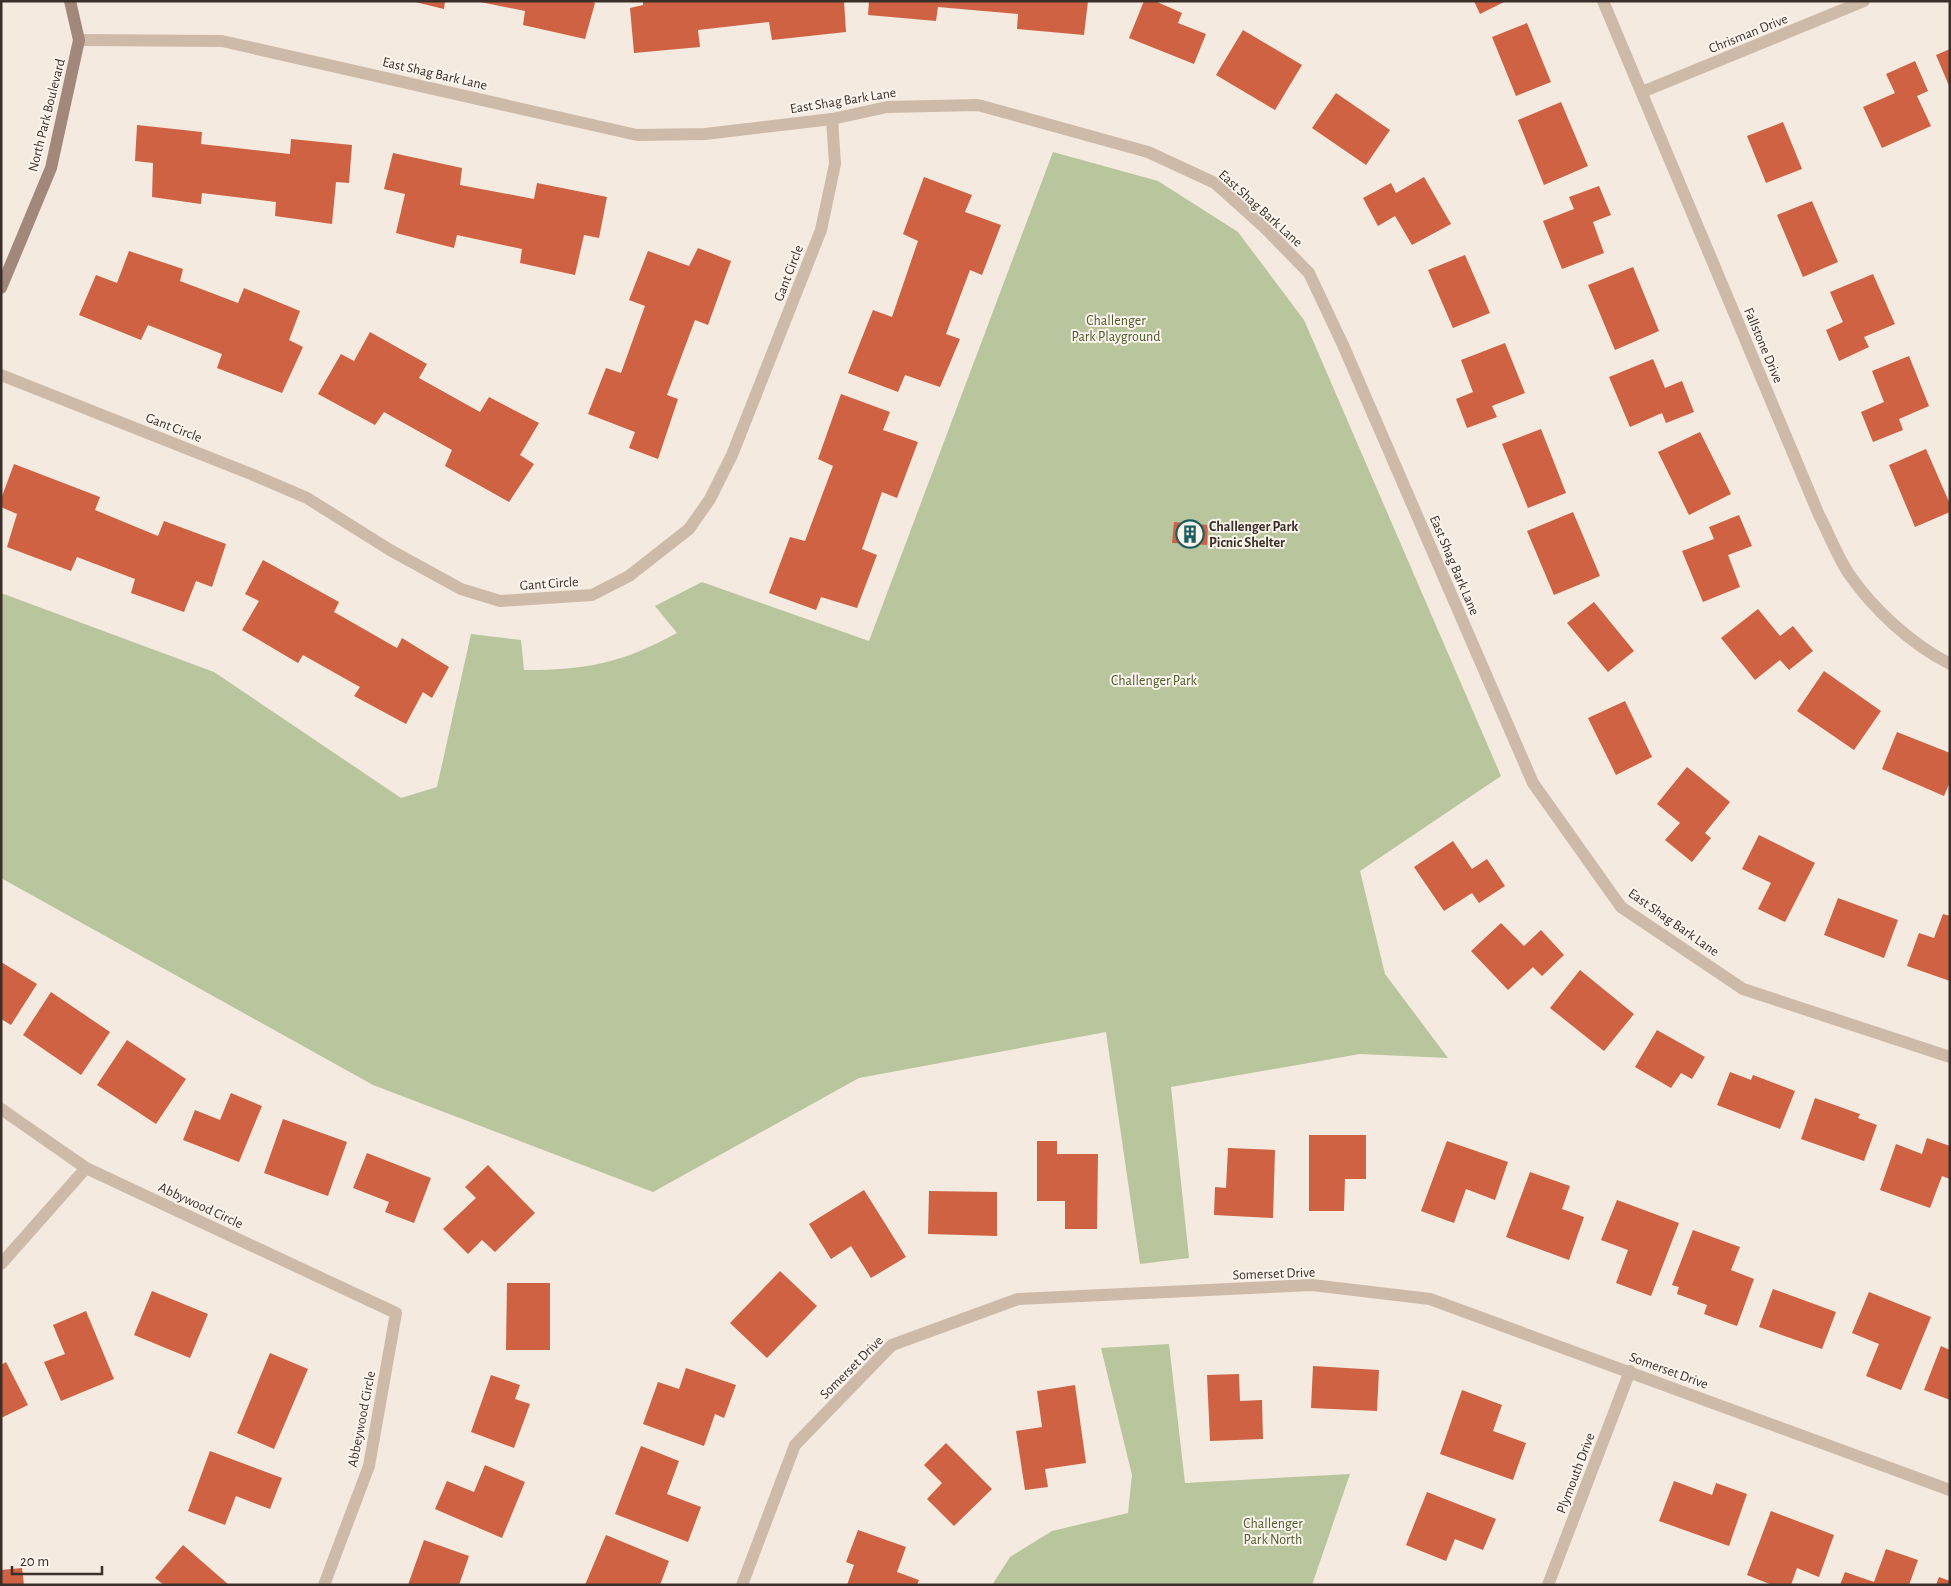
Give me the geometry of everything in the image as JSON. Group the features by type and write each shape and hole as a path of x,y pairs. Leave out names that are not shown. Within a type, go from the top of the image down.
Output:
{"street":[{"name":"North Park Boulevard","path":"1,288 51,168 79,40 70,1"},
{"name":"Fallstone Drive","path":"1603,1 1819,515 1849,574 1883,614 1913,641 1950,664"},
{"name":"Chrisman Drive","path":"1642,92 1864,1"},
{"name":"East Shag Bark Lane","path":"79,40 222,41 637,135 705,134 832,119 887,106 978,104 1148,152 1215,183 1264,227 1308,273 1343,345 1533,782 1621,907 1743,989 1950,1057"},
{"name":"Gant Circle","path":"1,375 251,474 306,498 390,550 461,589 500,600 592,595 629,576 689,529 710,499 732,455 821,230 835,164 832,119"},
{"name":"Abbywood Circle","path":"1,1109 86,1168 396,1313"},
{"path":"1,1264 86,1168"},
{"name":"Somerset Drive","path":"742,1585 794,1444 892,1345 1018,1299 1312,1285 1430,1299 1950,1490"},
{"name":"Abbeywood Circle","path":"324,1585 369,1466 396,1313"},
{"name":"Plymouth Drive","path":"1548,1585 1630,1371"}],"green space":[{"name":"Challenger Park","path":"1053,152 1158,181 1238,232 1304,320 1501,776 1360,871 1385,974 1448,1058 1360,1054 1171,1087 1189,1258 1140,1264 1106,1032 859,1078 653,1192 373,1085 1,878 1,593 214,672 401,798 437,787 471,634 521,640 524,670 546,670 604,663 639,651 677,633 655,606 702,582 869,641"},
{"name":"Challenger Park North","path":"1169,1344 1185,1483 1350,1474 1312,1585 992,1585 1010,1557 1052,1531 1128,1513 1132,1475 1101,1348"}],"building":[{"path":"411,1 445,1 444,9"},
{"path":"590,1 595,3 585,39 523,25 525,11 480,2"},
{"path":"643,1 844,1 846,32 772,40 769,22 698,30 700,47 634,53 630,8 643,5"},
{"path":"869,1 1088,1 1084,35 1017,29 1018,14 938,7 936,21 868,15"},
{"path":"1144,1 1155,1 1182,13 1178,23 1206,34 1194,64 1129,38"},
{"path":"1474,1 1506,1 1480,14"},
{"path":"1527,23 1551,82 1516,96 1492,37"},
{"path":"1243,30 1302,65 1275,110 1216,75"},
{"path":"1950,49 1950,88 1936,55"},
{"path":"1915,61 1928,91 1917,96 1931,126 1882,148 1863,107 1895,93 1886,74"},
{"path":"1336,93 1390,130 1366,165 1312,128"},
{"path":"1561,102 1588,166 1544,185 1518,120"},
{"path":"1783,122 1802,169 1766,183 1747,136"},
{"path":"137,125 202,132 201,144 290,154 291,139 352,145 349,183 336,182 332,224 275,216 276,202 202,193 201,204 152,197 153,163 135,161"},
{"path":"393,153 462,168 460,185 534,199 537,183 607,197 599,238 584,235 575,275 520,263 522,249 457,235 454,248 396,233 405,194 384,189"},
{"path":"924,177 972,195 965,212 1001,225 982,275 970,270 946,334 960,339 940,387 905,375 898,392 848,373 873,310 892,317 918,241 903,234"},
{"path":"1424,177 1451,224 1412,245 1395,216 1378,226 1363,198 1391,183 1396,193"},
{"path":"1599,186 1611,215 1593,222 1604,253 1562,269 1543,221 1574,209 1569,197"},
{"path":"1812,201 1838,262 1803,277 1777,215"},
{"path":"698,248 731,261 708,325 695,320 667,395 678,399 658,459 629,448 635,432 588,414 606,368 621,373 645,306 629,300 648,251 689,266"},
{"path":"129,251 183,269 180,281 238,303 244,288 300,311 289,340 303,347 282,393 217,368 222,354 148,325 141,340 79,315 96,275 117,283"},
{"path":"1465,255 1490,313 1453,328 1428,270"},
{"path":"1633,267 1659,331 1615,350 1588,285"},
{"path":"1873,274 1895,324 1864,337 1869,347 1839,361 1826,330 1843,322 1830,292"},
{"path":"370,332 427,364 419,378 480,412 489,397 539,423 520,455 534,464 509,502 445,466 452,450 384,412 375,425 318,394 341,354 354,361"},
{"path":"1505,343 1525,393 1492,406 1497,417 1467,428 1456,399 1473,392 1461,360"},
{"path":"1909,356 1929,406 1899,419 1903,430 1873,442 1861,412 1884,402 1872,371"},
{"path":"1653,359 1665,388 1682,381 1694,412 1666,423 1662,413 1630,427 1609,377"},
{"path":"841,394 890,412 883,430 918,442 897,498 882,492 862,549 877,555 857,608 821,597 816,610 769,593 790,537 805,541 833,466 818,459"},
{"path":"1541,429 1566,493 1528,508 1502,444"},
{"path":"1700,432 1731,494 1689,515 1658,452"},
{"path":"1926,449 1950,504 1950,512 1915,527 1889,465"},
{"path":"14,464 100,497 95,510 158,536 164,521 226,544 212,587 196,581 184,612 131,593 135,579 77,557 71,571 7,547 17,514 1,507 1,499"},
{"path":"1573,512 1600,576 1554,595 1527,531"},
{"path":"1739,515 1752,546 1728,555 1740,587 1703,602 1682,551 1714,539 1709,527"},
{"name":"Challenger Park Picnic Shelter","path":"1174,522 1208,525 1207,545 1172,543"},
{"path":"263,560 339,602 334,612 397,648 402,638 449,667 432,698 423,692 406,724 354,696 360,687 303,655 298,663 242,630 259,601 245,594"},
{"path":"1594,602 1634,651 1608,672 1567,623"},
{"path":"1758,609 1780,636 1793,626 1813,651 1789,670 1780,660 1755,680 1721,638"},
{"path":"1824,671 1881,711 1854,750 1797,711"},
{"path":"1625,701 1652,757 1616,775 1588,718"},
{"path":"1897,732 1950,753 1950,782 1944,796 1882,769"},
{"path":"1687,767 1730,802 1705,833 1711,838 1692,862 1665,840 1680,823 1657,804"},
{"path":"1759,835 1815,863 1785,922 1758,909 1771,883 1742,869"},
{"path":"1453,841 1472,869 1487,859 1505,886 1479,903 1472,893 1444,911 1414,867"},
{"path":"1838,898 1898,920 1884,958 1824,935"},
{"path":"1943,914 1950,916 1950,981 1907,966 1919,933 1934,938"},
{"path":"1501,923 1524,946 1541,930 1564,955 1542,976 1533,967 1508,990 1471,951"},
{"path":"1,962 37,984 11,1025 1,1019"},
{"path":"1580,970 1634,1014 1604,1051 1550,1008"},
{"path":"51,992 110,1032 81,1075 23,1035"},
{"path":"1657,1030 1705,1057 1692,1079 1681,1073 1671,1088 1635,1067"},
{"path":"127,1040 186,1079 156,1124 97,1085"},
{"path":"1730,1072 1751,1080 1753,1075 1795,1091 1780,1129 1717,1105"},
{"path":"231,1093 262,1106 239,1162 183,1140 195,1110 220,1120"},
{"path":"1815,1098 1860,1114 1858,1118 1877,1125 1864,1161 1801,1139"},
{"path":"283,1119 347,1142 328,1196 264,1173"},
{"path":"1309,1135 1366,1135 1366,1179 1345,1179 1344,1211 1309,1211"},
{"path":"1927,1138 1950,1146 1950,1179 1942,1176 1930,1208 1880,1190 1896,1144 1922,1154"},
{"path":"1037,1141 1057,1141 1057,1154 1098,1154 1097,1229 1065,1229 1065,1201 1037,1201"},
{"path":"1447,1141 1508,1162 1495,1200 1466,1189 1454,1223 1421,1211"},
{"path":"1228,1148 1275,1150 1273,1218 1214,1215 1215,1187 1226,1188"},
{"path":"367,1153 431,1178 414,1223 385,1212 389,1202 353,1188"},
{"path":"488,1165 535,1213 495,1252 482,1240 468,1254 443,1229 476,1198 465,1187"},
{"path":"1530,1172 1570,1186 1562,1209 1584,1217 1569,1260 1506,1237"},
{"path":"864,1190 906,1257 871,1278 851,1246 831,1259 809,1224"},
{"path":"929,1191 997,1192 997,1236 928,1234"},
{"path":"1617,1200 1679,1223 1651,1296 1616,1283 1628,1250 1601,1240"},
{"path":"1693,1230 1740,1247 1731,1270 1754,1279 1737,1326 1704,1314 1707,1305 1677,1294 1679,1287 1672,1285"},
{"path":"780,1271 817,1306 767,1358 730,1323"},
{"path":"507,1283 550,1283 550,1350 506,1350"},
{"path":"1773,1289 1836,1312 1822,1349 1759,1327"},
{"path":"152,1291 208,1314 190,1358 134,1335"},
{"path":"1869,1292 1931,1317 1901,1390 1866,1376 1879,1344 1852,1333"},
{"path":"86,1311 114,1379 61,1401 44,1362 65,1354 53,1325"},
{"path":"1941,1346 1950,1350 1950,1400 1924,1390"},
{"path":"270,1353 308,1369 274,1449 237,1433"},
{"path":"6,1362 28,1405 1,1418 1,1365"},
{"path":"1313,1366 1379,1370 1377,1411 1311,1408"},
{"path":"686,1368 736,1385 724,1418 715,1414 704,1446 643,1424 658,1382 679,1389"},
{"path":"1239,1374 1240,1401 1262,1400 1263,1439 1210,1441 1207,1375"},
{"path":"491,1375 520,1385 515,1399 530,1404 514,1448 471,1432"},
{"path":"1075,1385 1086,1463 1045,1469 1048,1487 1025,1490 1016,1431 1042,1427 1037,1391"},
{"path":"1462,1390 1502,1405 1493,1431 1526,1443 1513,1480 1440,1454"},
{"path":"946,1443 992,1489 954,1526 927,1499 942,1483 924,1465"},
{"path":"641,1446 679,1461 667,1494 701,1507 688,1542 615,1514"},
{"path":"210,1451 282,1478 270,1509 236,1496 225,1525 188,1511"},
{"path":"485,1465 525,1482 502,1538 435,1509 447,1481 474,1492"},
{"path":"1674,1481 1712,1495 1716,1483 1747,1494 1729,1546 1659,1521"},
{"path":"1427,1492 1496,1519 1483,1550 1455,1539 1446,1561 1406,1545"},
{"path":"1771,1511 1834,1535 1819,1577 1797,1568 1791,1585 1772,1585 1747,1575"},
{"path":"858,1530 906,1547 897,1572 919,1580 917,1585 847,1585 854,1565 846,1562"},
{"path":"606,1535 669,1561 660,1585 585,1585"},
{"path":"424,1540 469,1556 459,1585 408,1585"},
{"path":"183,1545 229,1585 164,1585 155,1578"},
{"path":"1886,1549 1918,1560 1909,1585 1840,1585 1845,1572 1874,1582"},
{"path":"22,1568 24,1585 1,1585 1,1570"},
{"path":"1939,1577 1950,1581 1950,1585 1936,1585"}],"place":[{"name":"Challenger Park Picnic Shelter","path":"1190,534"}],"park label":[{"name":"Challenger Park Playground","path":"1116,328"}]}
